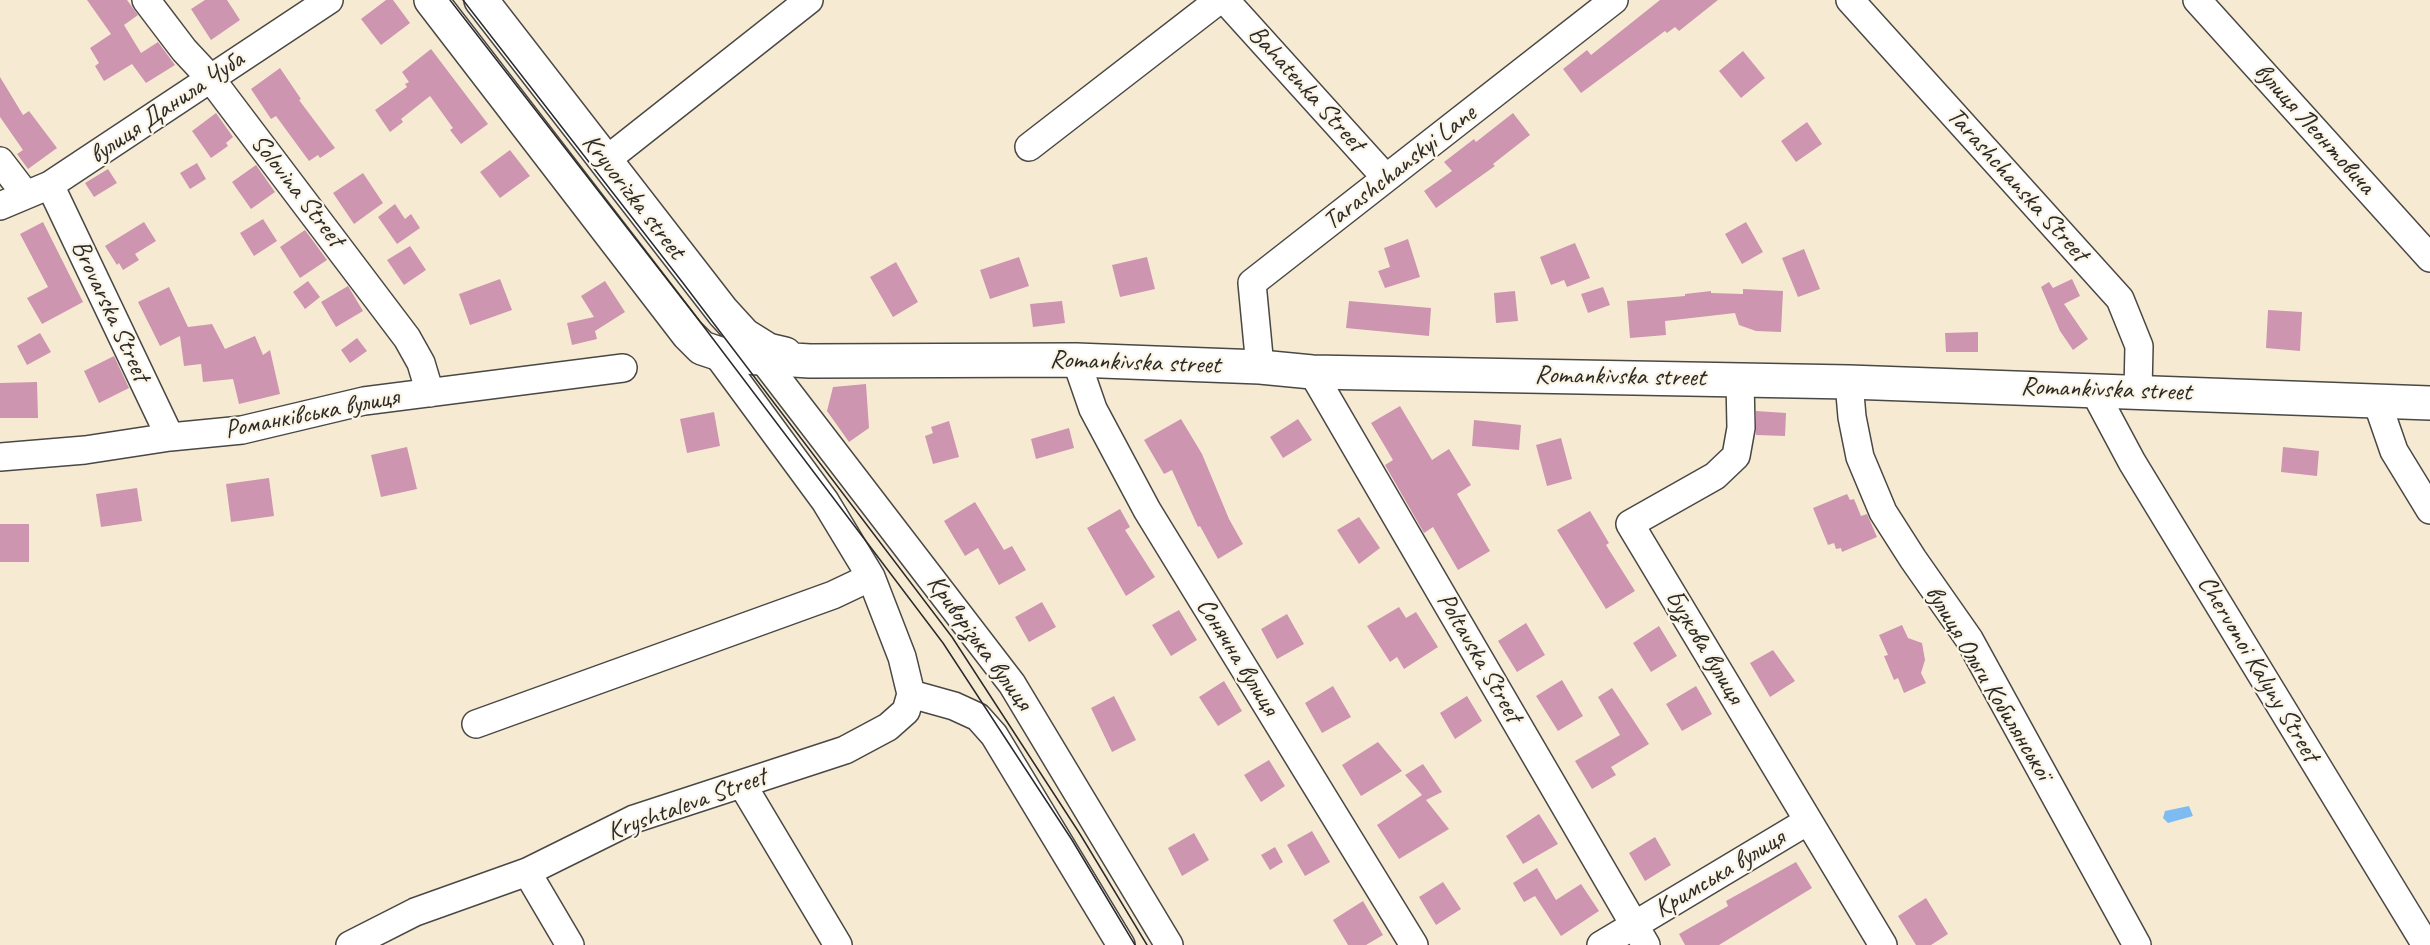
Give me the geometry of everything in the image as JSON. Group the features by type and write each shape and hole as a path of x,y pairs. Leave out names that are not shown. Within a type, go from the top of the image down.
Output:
{"main road":[{"name":"Kryvorizka street","path":"431,0 688,334 702,348 716,353"},
{"name":"Kryvorizka street","path":"481,0 723,312 754,347 810,361"},
{"path":"716,353 740,358 754,347"},
{"name":"Romankivska street","path":"810,361 1076,360 1312,372 1849,382 2376,399 2430,403"}],"street":[{"name":"Solovina Street","path":"146,0 184,50 211,79 407,338 422,363 430,393"},
{"name":"вулиця Данила Чуба","path":"0,206 38,190 329,0"},
{"path":"605,161 809,0"},
{"path":"1029,147 1219,0"},
{"name":"Bahatenka Street","path":"1225,0 1386,178"},
{"name":"Tarashchanskyi Lane","path":"1260,368 1252,283 1614,0"},
{"name":"Tarashchanska Street","path":"1850,0 2120,299 2139,346 2138,391"},
{"name":"вулиця Леонтовича","path":"2197,0 2430,258"},
{"name":"Brovarska Street","path":"0,161 38,190 170,437"},
{"name":"Криворізька вулиця","path":"754,347 1012,684 1169,945"},
{"path":"716,353 825,501 871,577 902,657 911,694 954,706 978,717 994,735 1121,945"},
{"name":"Сонячна вулиця","path":"1076,360 1093,409 1148,510 1414,945"},
{"name":"Романківська вулиця","path":"0,457 85,450 170,437 242,430 364,401 623,368"},
{"name":"Poltavska Street","path":"1312,372 1640,935"},
{"name":"Бузкова вулиця","path":"1740,379 1741,428 1736,456 1715,476 1630,524 1883,945"},
{"name":"вулиця Ольги Кобилянської","path":"1849,382 1852,417 1860,457 1883,512 1969,639 2137,945"},
{"name":"Chervonoi Kalyny Street","path":"2094,391 2132,462 2426,945"},
{"path":"2376,399 2394,451 2430,510"},
{"path":"476,724 833,595 871,577"},
{"name":"Kryshtaleva Street","path":"350,945 416,912 527,872 634,819 845,750 888,727 906,711 911,694"},
{"path":"742,784 838,945"},
{"name":"Кримська вулиця","path":"1601,945 1640,935 1808,821"},
{"path":"527,872 570,945"}],"water":[{"path":"2189,806 2193,816 2168,823 2163,818 2165,811"}],"building":[{"path":"87,0 127,0 138,15 124,25 141,53 158,42 175,65 146,83 132,64 104,81 95,66 99,63 90,48 111,34"},
{"path":"205,0 227,0 240,20 211,40 191,9"},
{"path":"386,0 393,0 410,23 381,45 361,19"},
{"path":"1660,0 1718,0 1679,31 1675,27 1667,33 1665,31 1581,93 1563,69 1587,50 1591,55"},
{"path":"431,49 488,124 461,144 450,130 453,128 430,96 401,119 403,122 390,132 375,110 407,87 405,84 409,82 402,72"},
{"path":"1743,51 1765,78 1741,98 1719,71"},
{"path":"280,68 301,99 299,100 335,148 320,158 318,155 309,161 276,116 271,119 251,89"},
{"path":"0,77 23,115 29,111 57,148 28,169 17,154 23,150 0,117"},
{"path":"216,113 233,137 226,143 228,146 211,158 192,131"},
{"path":"1513,113 1530,135 1493,164 1495,166 1436,208 1424,191 1452,171 1444,162 1474,139 1476,142"},
{"path":"1807,122 1822,144 1796,162 1781,141"},
{"path":"510,150 530,176 500,198 480,172"},
{"path":"197,163 206,179 190,189 180,173"},
{"path":"256,165 275,192 251,209 232,182"},
{"path":"108,169 117,183 94,197 85,183"},
{"path":"363,173 383,203 354,224 333,193"},
{"path":"395,204 405,219 411,214 420,228 397,244 378,217"},
{"path":"263,219 277,241 254,256 240,233"},
{"path":"43,222 83,302 42,324 27,298 48,287 20,234"},
{"path":"144,222 156,241 135,254 139,260 123,270 105,246"},
{"path":"1746,222 1763,252 1742,264 1725,234"},
{"path":"305,230 327,260 300,278 280,247"},
{"path":"1408,239 1420,277 1385,288 1378,271 1390,267 1384,248"},
{"path":"1575,243 1590,278 1567,287 1564,280 1551,285 1540,257"},
{"path":"410,246 426,270 404,285 387,260"},
{"path":"1804,249 1820,289 1798,297 1782,258"},
{"path":"1019,257 1029,286 990,299 980,270"},
{"path":"1147,257 1155,289 1120,297 1112,265"},
{"path":"896,262 918,302 893,317 870,277"},
{"path":"500,279 512,310 470,325 459,294"},
{"path":"2072,279 2080,296 2064,304 2088,339 2073,350 2060,331 2041,287 2049,282 2053,288"},
{"path":"308,281 320,297 305,309 293,292"},
{"path":"605,281 625,312 595,331 597,339 572,345 567,323 594,317 581,296"},
{"path":"348,286 363,311 336,327 321,302"},
{"path":"169,287 188,327 212,324 225,349 255,336 263,355 270,350 280,394 239,404 233,379 203,382 201,364 184,366 180,336 160,346 138,302"},
{"path":"1603,287 1610,305 1588,313 1581,294"},
{"path":"1743,289 1783,291 1781,332 1756,331 1739,325 1735,313 1665,321 1666,335 1630,338 1627,301 1685,296 1685,294 1711,291 1711,293 1743,294"},
{"path":"1515,291 1518,321 1496,323 1494,293"},
{"path":"1062,301 1065,323 1033,327 1030,304"},
{"path":"1349,301 1431,308 1429,336 1346,328"},
{"path":"2268,310 2302,312 2300,351 2266,348"},
{"path":"1978,332 1978,352 1946,352 1945,333"},
{"path":"40,333 51,352 27,365 17,346"},
{"path":"357,338 367,351 350,363 341,350"},
{"path":"114,356 129,388 99,403 84,371"},
{"path":"37,382 38,418 0,418 0,383"},
{"path":"866,384 869,428 849,442 827,411 833,387"},
{"path":"1400,406 1432,460 1449,449 1471,485 1457,494 1490,551 1458,570 1433,527 1424,533 1385,465 1393,460 1371,423"},
{"path":"1756,411 1786,413 1785,436 1756,435"},
{"path":"714,412 720,446 687,453 680,419"},
{"path":"1181,419 1202,454 1229,519 1243,544 1218,559 1200,526 1198,527 1172,470 1164,474 1144,440"},
{"path":"1298,419 1312,440 1283,458 1270,437"},
{"path":"1474,420 1521,425 1519,450 1472,446"},
{"path":"949,421 959,457 933,464 925,436 933,433 931,427"},
{"path":"1069,428 1074,448 1036,459 1031,439"},
{"path":"1561,438 1572,479 1547,486 1536,445"},
{"path":"407,447 417,489 381,497 371,455"},
{"path":"2283,447 2319,451 2317,476 2281,472"},
{"path":"269,478 274,516 231,522 226,484"},
{"path":"137,488 142,521 101,527 96,494"},
{"path":"1847,494 1850,500 1854,499 1861,516 1867,514 1877,537 1842,552 1841,548 1836,549 1834,543 1828,545 1813,508"},
{"path":"975,502 1004,550 1012,546 1026,570 999,585 978,548 965,556 944,521"},
{"path":"1120,509 1130,527 1125,530 1155,577 1126,596 1087,528"},
{"path":"1590,511 1609,543 1606,545 1635,591 1606,609 1557,530"},
{"path":"1359,517 1380,548 1359,564 1337,530"},
{"path":"0,524 29,524 29,562 0,562"},
{"path":"1042,602 1056,627 1029,642 1015,617"},
{"path":"1399,607 1406,618 1416,612 1438,647 1404,669 1397,657 1390,662 1367,626"},
{"path":"1179,610 1197,640 1171,656 1152,625"},
{"path":"1287,614 1304,644 1277,659 1261,629"},
{"path":"1526,623 1545,655 1517,672 1498,641"},
{"path":"1902,625 1908,638 1922,643 1925,660 1921,673 1926,683 1904,693 1898,678 1894,680 1884,656 1888,655 1879,635"},
{"path":"1659,626 1677,656 1651,672 1633,643"},
{"path":"1773,650 1795,681 1770,697 1750,663"},
{"path":"1562,680 1583,716 1558,731 1536,696"},
{"path":"1224,681 1242,711 1218,726 1199,697"},
{"path":"1333,686 1351,717 1322,733 1305,703"},
{"path":"1696,686 1712,714 1682,731 1666,704"},
{"path":"1612,688 1649,744 1611,767 1616,775 1592,789 1575,761 1620,735 1598,697"},
{"path":"1114,696 1136,740 1112,752 1091,708"},
{"path":"1467,696 1482,721 1455,739 1440,713"},
{"path":"1378,742 1402,771 1361,796 1342,765"},
{"path":"1269,760 1285,786 1261,802 1244,775"},
{"path":"1423,764 1442,792 1426,800 1449,829 1399,859 1377,825 1422,795 1405,775"},
{"path":"1539,814 1558,844 1523,864 1506,836"},
{"path":"1312,831 1330,862 1305,876 1287,845"},
{"path":"1194,833 1209,860 1182,876 1168,848"},
{"path":"1655,837 1671,865 1645,881 1629,853"},
{"path":"1275,847 1283,862 1270,870 1261,855"},
{"path":"1796,862 1812,888 1719,945 1685,945 1679,934 1728,906 1726,901"},
{"path":"1537,868 1556,900 1581,884 1599,911 1561,936 1535,896 1524,902 1513,883"},
{"path":"1443,882 1461,909 1436,925 1419,897"},
{"path":"1926,898 1948,934 1931,945 1916,945 1898,916"},
{"path":"1363,901 1383,935 1366,945 1348,945 1333,920"}],"tram line":[{"path":"450,0 701,323 943,643 1072,840 1135,945"},
{"path":"463,0 683,283 952,637 1080,834 1147,945"}]}
